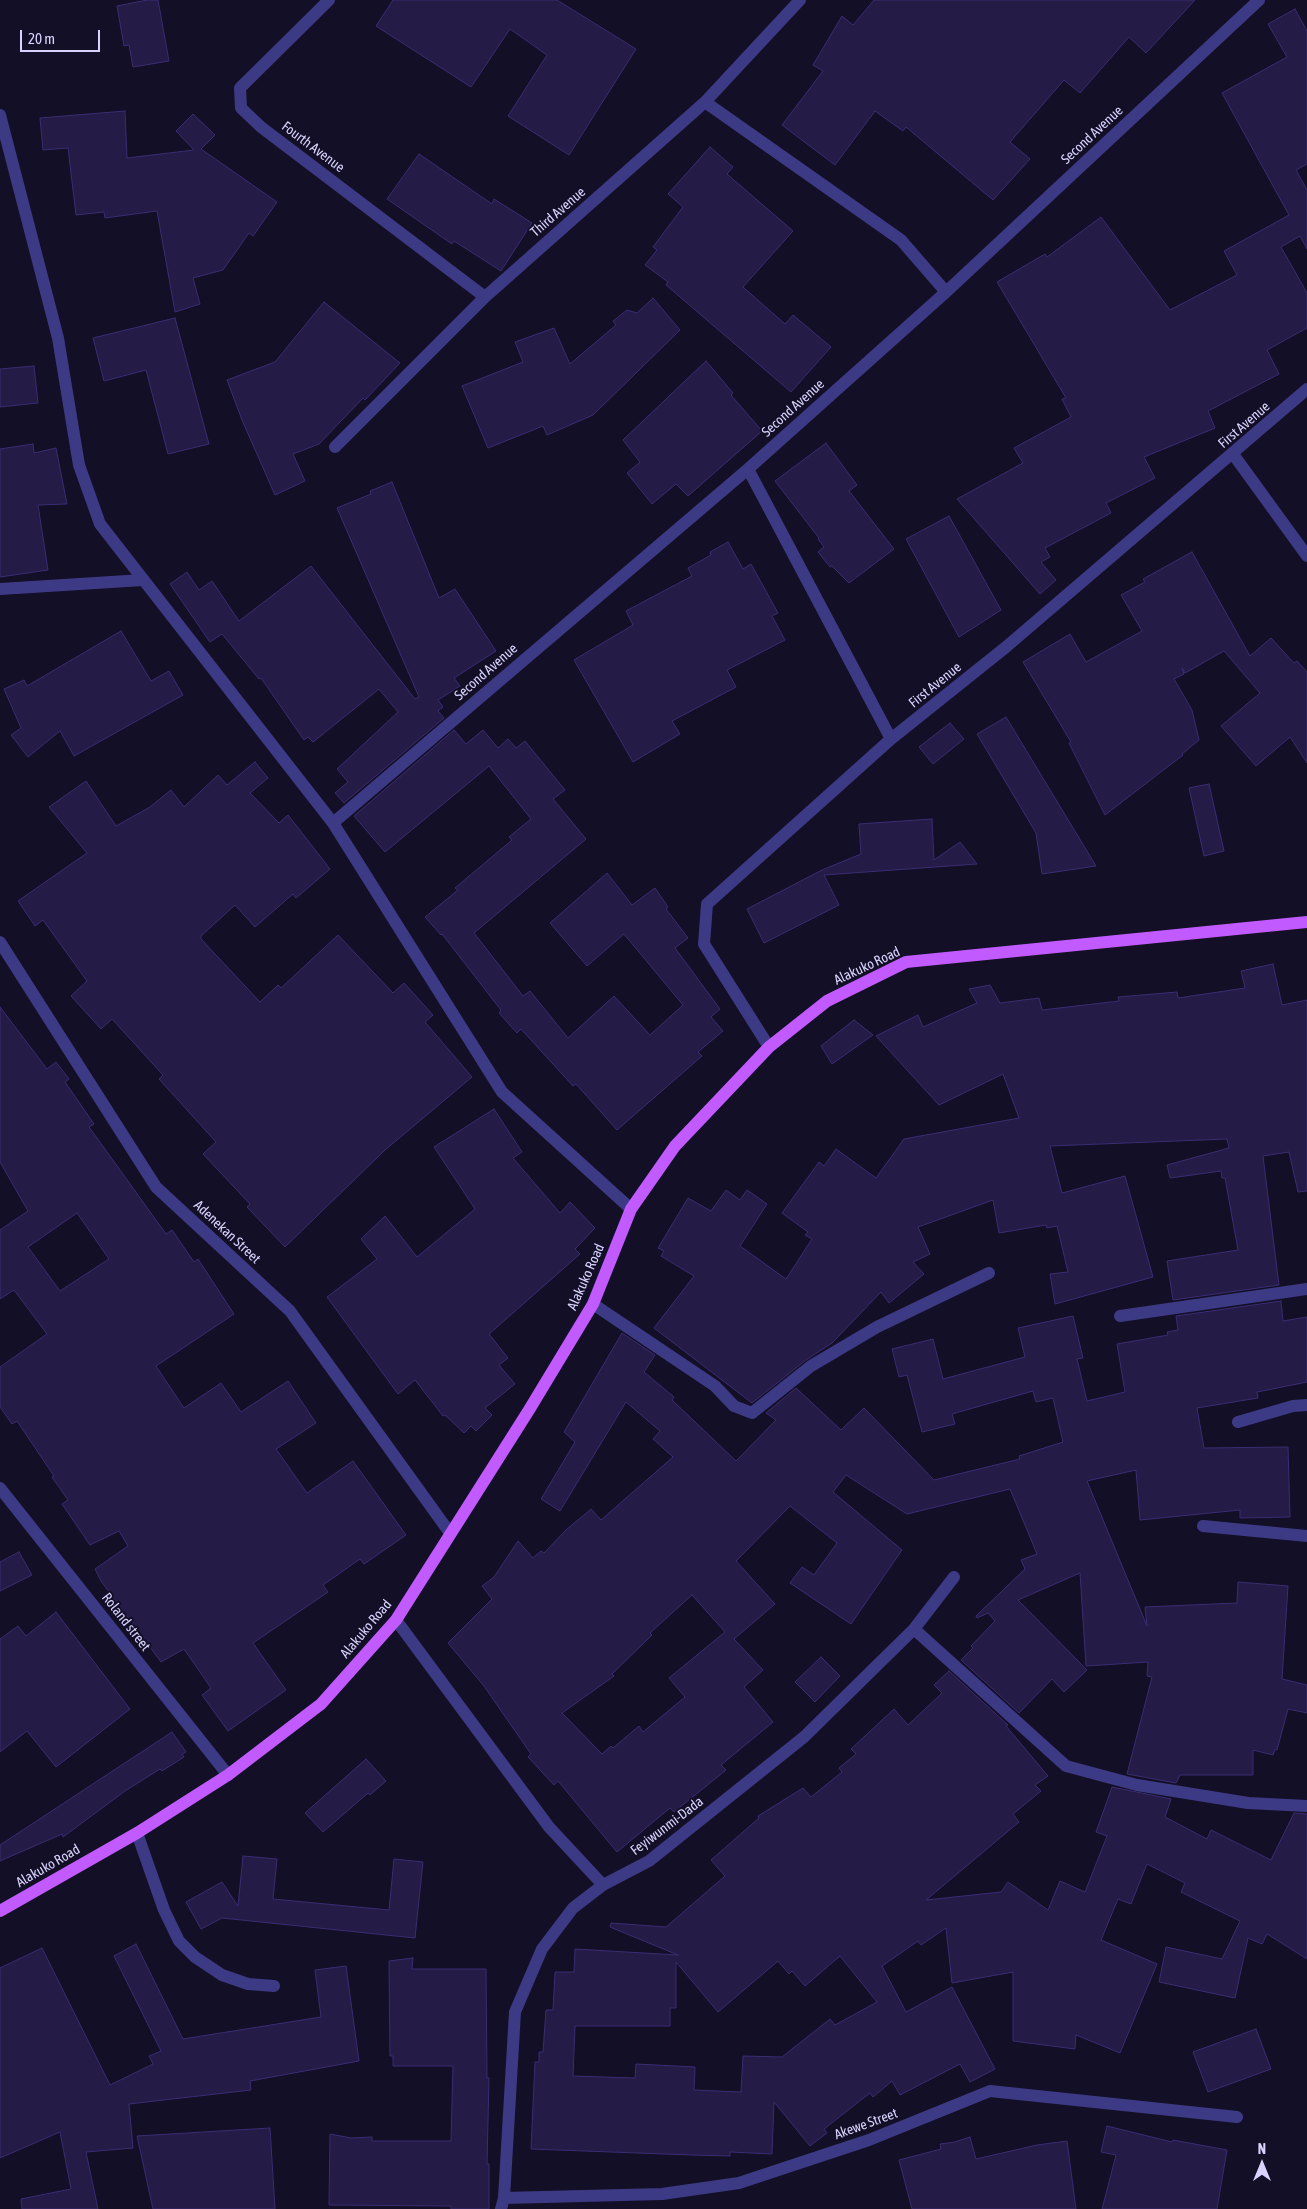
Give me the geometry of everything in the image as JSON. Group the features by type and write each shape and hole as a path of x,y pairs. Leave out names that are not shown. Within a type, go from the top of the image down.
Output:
{"main road":[{"name":"Alakuko Road","path":"0,1911 137,1833 228,1775 321,1704 396,1620 529,1410 593,1304 631,1208 675,1146 769,1047 827,1001 906,962 1307,922"}],"street":[{"name":"Fourth Avenue","path":"329,0 240,88 241,108 261,126 485,296"},
{"name":"Third Avenue","path":"335,447 485,296 705,102 800,0"},
{"name":"Second Avenue","path":"333,823 748,469 946,292 1259,0"},
{"path":"705,102 901,240 946,292"},
{"path":"0,114 58,338 79,465 100,524 333,823 502,1092 631,1208"},
{"name":"First Avenue","path":"769,1047 704,944 707,904 892,739 1006,648 1307,389"},
{"path":"1233,454 1307,556"},
{"path":"748,469 892,739"},
{"path":"0,589 143,580"},
{"name":"Adenekan Street","path":"0,942 156,1187 290,1311 450,1533"},
{"path":"593,1304 715,1386 734,1406 752,1413 811,1366 869,1332 990,1273"},
{"path":"1120,1316 1307,1289"},
{"path":"1238,1422 1293,1406 1307,1405"},
{"name":"Roland street","path":"0,1488 228,1775"},
{"path":"1203,1526 1307,1536"},
{"name":"Feyiwunmi-Dada","path":"503,2204 514,2012 542,1949 573,1908 603,1885 649,1861 804,1737 914,1629 954,1577"},
{"path":"396,1620 548,1827 603,1885"},
{"path":"914,1629 1066,1766 1137,1785 1248,1803 1307,1806"},
{"path":"137,1833 164,1910 179,1941 194,1957 222,1975 248,1984 274,1986"},
{"name":"Akewe Street","path":"503,2204 662,2194 739,2183 868,2140 990,2091 1237,2117"}],"building":[{"path":"147,0 158,0 169,61 133,67 129,45 124,46 117,6"},
{"path":"393,0 557,0 636,49 569,155 508,116 547,55 510,29 471,87 376,26"},
{"path":"874,0 1195,0 1146,53 1129,37 1080,93 1064,80 1010,142 1030,159 993,200 906,127 903,131 875,111 835,165 782,125 823,71 813,65 842,16 853,25"},
{"path":"1295,9 1307,31 1307,164 1296,170 1307,190 1307,249 1300,236 1281,247 1307,293 1307,328 1267,350 1279,374 1208,411 1215,428 1144,457 1155,478 1106,503 1111,513 1045,548 1050,557 1041,562 1056,580 1040,594 957,499 1023,463 1014,448 1071,417 1062,399 1066,398 997,282 1045,254 1047,257 1101,217 1170,310 1237,275 1224,251 1289,215 1222,93 1287,57 1268,24"},
{"path":"125,111 127,158 194,150 176,131 193,114 215,135 201,149 277,202 253,236 249,233 223,270 193,278 200,304 175,312 157,211 105,218 104,212 76,215 68,148 43,150 40,118"},
{"path":"710,147 733,167 727,174 793,231 743,287 785,324 793,315 831,347 791,392 666,285 668,282 645,265 657,250 653,247 683,207 668,194"},
{"path":"419,154 492,204 494,199 532,223 501,271 454,241 452,244 387,199"},
{"path":"653,298 680,330 593,415 547,435 543,426 488,448 462,386 523,362 515,342 554,328 570,364 616,325 613,321 627,310 637,313"},
{"path":"324,302 400,363 319,444 293,454 305,481 275,495 242,420 227,380 275,362"},
{"path":"175,318 209,444 168,454 146,370 104,381 93,338"},
{"path":"706,361 733,393 731,395 762,431 688,496 676,484 652,504 627,473 640,462 623,440"},
{"path":"34,366 38,403 0,407 0,369"},
{"path":"826,443 857,485 849,491 894,549 849,583 832,566 830,567 818,552 824,547 819,538 775,481"},
{"path":"33,444 34,453 56,448 67,504 38,505 48,570 0,577 0,449"},
{"path":"392,482 439,598 455,589 496,651 454,678 460,686 438,700 443,707 438,711 444,718 344,803 335,793 348,782 337,769 398,712 379,689 313,742 308,737 304,740 261,678 259,679 222,634 210,642 170,584 187,572 199,590 212,581 239,621 311,566 415,699 419,697 337,508 371,494 370,491"},
{"path":"949,516 1001,610 959,637 906,539"},
{"path":"728,542 743,569 751,564 778,613 772,616 785,640 727,670 736,687 672,721 680,734 633,762 574,660 633,625 626,611 692,576 688,568 711,555 710,552"},
{"path":"1192,552 1250,656 1271,638 1294,663 1297,661 1307,672 1307,763 1290,737 1256,766 1221,726 1260,693 1224,651 1185,673 1182,668 1184,674 1174,679 1192,710 1199,740 1183,755 1105,815 1069,743 1071,742 1023,662 1070,634 1086,662 1142,631 1121,595 1145,582 1143,579"},
{"path":"121,631 151,681 169,671 183,695 74,756 60,731 28,757 11,735 21,728 4,689 24,680 27,686"},
{"path":"1006,717 1096,866 1042,874 1036,833 977,734"},
{"path":"950,723 964,739 933,764 919,747"},
{"path":"454,730 466,744 483,730 498,748 508,739 516,748 525,741 565,790 553,799 586,839 474,933 523,996 530,991 568,1038 614,996 650,1035 683,1005 624,934 587,966 550,923 607,873 632,905 655,888 668,907 666,909 688,938 675,948 720,1009 711,1017 723,1031 698,1052 702,1056 617,1130 576,1084 573,1086 521,1029 517,1033 499,1013 501,1010 442,934 425,917 458,890 455,888 512,840 509,837 531,819 489,766 385,852 354,816"},
{"path":"255,762 268,778 250,793 279,823 288,815 330,869 296,898 293,894 255,927 235,905 201,936 201,939 260,1002 278,985 281,988 338,935 393,993 404,983 433,1015 425,1022 472,1077 385,1150 285,1247 247,1207 250,1204 203,1154 216,1142 159,1079 163,1075 112,1019 101,1029 71,996 87,981 43,920 35,926 18,901 87,853 49,807 86,781 116,826 150,807 171,790 184,807 218,775 227,785"},
{"path":"1209,784 1224,851 1204,856 1189,788"},
{"path":"932,819 934,860 960,842 977,864 824,875 839,905 764,943 747,909 822,870 861,854 859,824"},
{"path":"1273,964 1282,1005 1307,1000 1307,1191 1298,1192 1289,1152 1263,1156 1279,1285 1173,1300 1167,1261 1238,1250 1225,1178 1222,1178 1221,1171 1170,1178 1167,1165 1229,1148 1227,1139 1050,1146 1062,1193 1125,1176 1153,1277 1055,1304 1050,1274 1068,1272 1057,1226 1047,1228 1046,1225 999,1233 993,1200 918,1227 930,1254 913,1262 924,1274 889,1303 881,1292 832,1343 806,1360 752,1403 654,1328 694,1276 661,1256 664,1251 658,1248 688,1198 711,1211 726,1190 740,1200 747,1190 767,1204 740,1246 786,1279 812,1239 805,1235 808,1232 782,1213 819,1162 824,1166 836,1149 876,1178 904,1139 1019,1118 1003,1074 939,1105 876,1036 918,1015 923,1027 977,1003 969,989 990,985 1000,1003 1039,998 1042,1010 1119,1001 1118,997 1177,992 1178,998 1245,988 1241,971"},
{"path":"0,1007 47,1069 56,1062 69,1079 65,1082 94,1124 89,1127 166,1234 172,1230 194,1262 198,1259 234,1314 156,1366 184,1408 221,1383 241,1412 288,1381 316,1423 276,1449 307,1493 353,1461 406,1535 364,1564 360,1559 323,1585 328,1592 253,1643 286,1690 228,1731 202,1695 211,1688 184,1649 161,1662 101,1581 95,1569 128,1546 119,1531 90,1545 62,1504 68,1500 52,1477 54,1476 17,1421 12,1424 0,1407 0,1367 47,1334 14,1290 0,1299 0,1230 28,1211 0,1162","holes":["77,1213 109,1259 60,1291 28,1247"]},
{"path":"854,1020 873,1035 832,1064 821,1046"},
{"path":"494,1109 522,1152 513,1158 560,1213 570,1202 595,1228 575,1249 580,1254 489,1334 508,1358 499,1365 515,1384 485,1408 492,1415 476,1431 471,1426 464,1433 445,1415 443,1416 415,1380 398,1394 327,1297 377,1259 361,1239 385,1216 417,1257 475,1209 434,1147"},
{"path":"1281,1301 1283,1321 1307,1317 1307,1382 1257,1392 1258,1398 1197,1408 1204,1448 1288,1447 1290,1517 1240,1518 1240,1510 1140,1520 1136,1470 1087,1481 1147,1626 1145,1607 1237,1603 1238,1582 1288,1586 1282,1679 1307,1685 1307,1713 1288,1709 1277,1750 1275,1749 1273,1755 1253,1750 1253,1775 1180,1775 1176,1783 1127,1774 1152,1677 1147,1676 1148,1662 1086,1666 1080,1573 1018,1600 1087,1670 1064,1692 1052,1679 1019,1713 961,1660 973,1648 971,1646 995,1621 988,1613 977,1618 976,1616 1025,1569 1021,1560 1037,1554 1010,1489 907,1514 846,1475 833,1492 902,1550 851,1624 790,1583 802,1567 814,1575 837,1543 790,1506 736,1561 775,1604 734,1639 763,1670 744,1687 773,1722 721,1765 726,1770 674,1812 670,1808 617,1852 558,1781 554,1785 528,1757 531,1754 484,1686 448,1643 492,1599 482,1586 494,1577 518,1541 533,1558 541,1551 544,1553 566,1530 591,1509 601,1520 673,1457 653,1439 660,1431 626,1402 560,1511 541,1499 575,1442 564,1432 622,1333 655,1355 644,1372 674,1397 672,1400 736,1461 776,1420 766,1413 796,1388 841,1430 864,1408 934,1480 1020,1459 1019,1456 1063,1442 1053,1398 1036,1402 1033,1391 952,1414 955,1424 922,1432 907,1375 899,1377 892,1349 933,1339 943,1379 1025,1357 1018,1328 1073,1316 1083,1358 1077,1359 1087,1401 1125,1392 1117,1344 1168,1335 1167,1332 1178,1330 1176,1316","holes":["692,1595 725,1632 669,1678 685,1697 643,1732 639,1726 613,1748 611,1746 602,1754 562,1713 614,1676 612,1674 652,1635 650,1633"]},
{"path":"19,1552 32,1575 0,1591 0,1562"},
{"path":"56,1612 130,1709 56,1767 27,1731 0,1752 0,1639 18,1626 26,1636"},
{"path":"821,1657 840,1676 815,1702 795,1682"},
{"path":"949,1671 1008,1725 1006,1726 1048,1776 1035,1785 1041,1791 1013,1814 1019,1822 926,1900 1001,1892 1008,1882 1048,1910 1060,1881 1085,1892 1107,1836 1096,1832 1112,1787 1171,1799 1165,1817 1207,1839 1211,1830 1271,1860 1294,1813 1307,1814 1307,1959 1267,1934 1262,1944 1248,1938 1235,1998 1159,1982 1166,1947 1222,1959 1240,1921 1181,1892 1185,1883 1147,1864 1131,1904 1118,1899 1101,1940 1157,1964 1120,2053 1076,2035 1075,2049 1013,2041 1013,1972 952,1983 946,1928 921,1945 918,1941 882,1966 906,2012 952,1987 995,2069 970,2082 960,2064 900,2095 892,2081 873,2097 870,2093 824,2129 827,2133 810,2146 774,2102 772,2154 730,2152 730,2156 531,2149 535,2062 539,2062 539,2052 543,2052 546,2010 553,2010 555,1972 574,1972 575,1949 678,1955 610,1927 611,1923 666,1927 725,1876 711,1860 759,1818 758,1816 803,1788 811,1797 842,1772 839,1768 856,1754 851,1749 894,1709 908,1725 942,1693 934,1685","holes":["840,1956 877,2002 835,2025 830,2019 782,2057 743,2056 741,2092 694,2090 695,2067 636,2064 635,2078 573,2076 575,2026 670,2026 670,2008 676,2008 676,1962 718,2012 778,1961 789,1974 792,1971 805,1986"]},
{"path":"172,1732 186,1752 182,1754 184,1757 162,1771 160,1769 125,1791 63,1837 62,1834 0,1861 0,1845"},
{"path":"366,1759 386,1781 370,1795 368,1793 323,1832 305,1813"},
{"path":"243,1856 277,1859 273,1899 389,1910 394,1859 423,1862 415,1938 222,1918 201,1929 186,1902 222,1882 238,1906"},
{"path":"136,1944 183,2039 321,2017 315,1970 346,1966 359,2061 250,2081 251,2090 129,2104 133,2148 86,2152 98,2209 22,2209 21,2199 71,2189 60,2132 0,2158 0,1968 42,1948 110,2085 153,2064 149,2056 161,2051 114,1956"},
{"path":"413,1958 412,1969 486,1969 487,2078 489,2078 487,2164 489,2164 489,2209 451,2209 451,2206 329,2205 330,2134 351,2138 372,2137 372,2141 451,2141 453,2066 393,2066 393,2056 390,2056 389,1961"},
{"path":"1256,2029 1271,2069 1208,2092 1193,2052"},
{"path":"1107,2126 1172,2142 1173,2140 1227,2150 1217,2209 1102,2209 1116,2155 1101,2152"},
{"path":"270,2128 275,2209 153,2209 137,2136"},
{"path":"970,2137 976,2159 1037,2145 1067,2141 1076,2209 912,2209 899,2160 941,2149 940,2144"}]}
